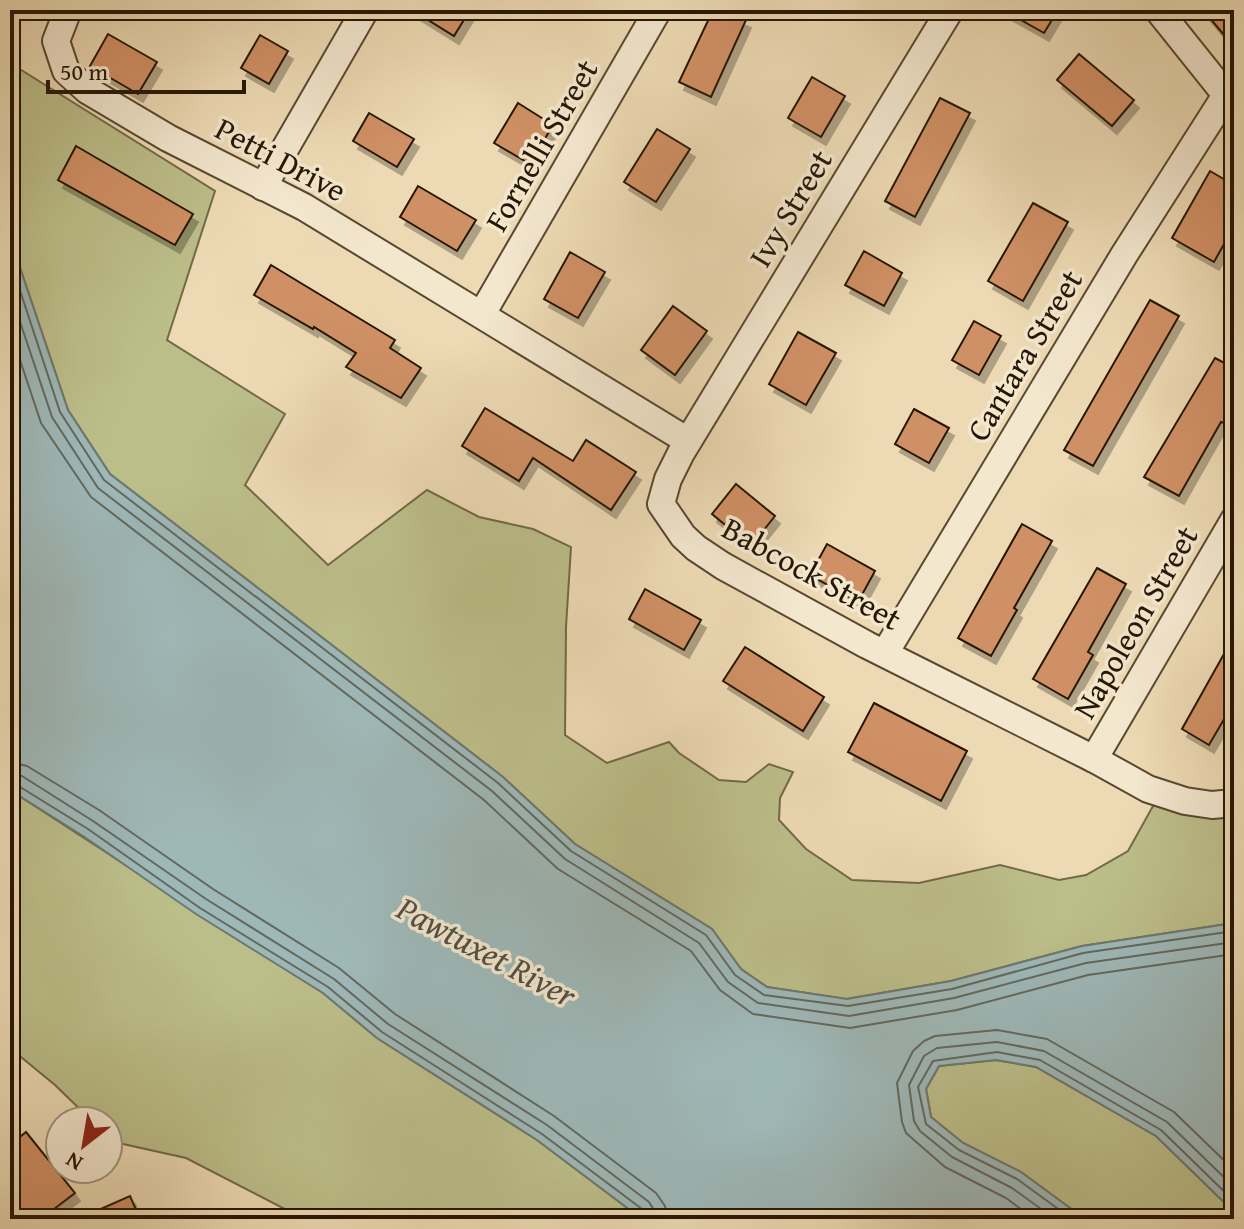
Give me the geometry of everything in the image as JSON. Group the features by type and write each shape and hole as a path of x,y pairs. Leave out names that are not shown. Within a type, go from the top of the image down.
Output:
{"street":[{"name":"Petti Drive","path":"68,10 56,41 59,54 66,71 87,90 168,138 304,207 482,314"},
{"path":"263,187 365,10"},
{"name":"Fornelli Street","path":"482,314 658,10"},
{"name":"Ivy Street","path":"688,441 950,10"},
{"path":"1158,10 1230,100"},
{"name":"Cantara Street","path":"885,653 1124,255 1230,100"},
{"path":"482,314 688,441"},
{"name":"Babcock Street","path":"688,441 668,479 661,504 683,536 723,566 1148,789 1212,805 1234,803"},
{"name":"Napoleon Street","path":"1094,759 1234,520"}],"green space":[{"path":"10,63 215,191 167,340 285,414 245,485 328,565 427,490 479,517 533,529 571,547 566,627 565,735 607,763 669,742 679,753 719,780 746,782 769,764 793,772 780,798 779,820 806,849 852,880 919,883 1000,865 1059,880 1086,875 1128,851 1158,797 1234,806 1234,923 1082,946 951,981 846,999 767,987 741,969 712,929 575,844 503,777 110,474 68,410 10,238"},
{"path":"10,790 323,993 377,1038 537,1140 642,1219 304,1219 186,1158 124,1144 124,1105 76,1105 10,1048"},
{"path":"996,1060 1036,1067 1156,1136 1234,1212 1234,1219 1085,1219 1021,1172 963,1143 931,1117 926,1089 939,1066"}],"water":[{"name":"Pawtuxet River","path":"10,238 68,410 110,474 503,777 575,844 712,929 741,969 767,987 847,999 951,981 1082,946 1234,923 1234,1212 1156,1136 1036,1067 996,1060 939,1066 926,1089 931,1117 963,1143 1021,1172 1085,1219 642,1219 537,1140 377,1038 323,993 196,914 10,790"}],"building":[{"path":"412,10 470,10 454,36"},
{"path":"713,10 723,10 746,20 711,97 679,82"},
{"path":"1003,10 1058,10 1044,33"},
{"path":"1203,10 1234,10 1234,47"},
{"path":"108,34 157,62 138,94 90,66"},
{"path":"260,35 288,51 269,84 241,68"},
{"path":"1079,54 1134,100 1112,126 1057,80"},
{"path":"812,77 845,96 821,137 788,118"},
{"path":"940,98 970,113 915,217 885,201"},
{"path":"518,103 553,125 530,164 494,143"},
{"path":"369,113 414,139 397,167 353,141"},
{"path":"657,129 690,149 656,202 624,182"},
{"path":"76,146 193,214 175,245 58,180"},
{"path":"1210,171 1234,185 1234,226 1214,262 1172,238"},
{"path":"418,186 476,220 457,251 400,217"},
{"path":"1033,203 1068,222 1023,301 988,281"},
{"path":"864,251 902,273 884,306 845,285"},
{"path":"570,252 605,272 578,318 544,299"},
{"path":"271,265 395,340 390,348 421,368 401,398 346,367 356,353 254,295"},
{"path":"1150,300 1179,316 1093,466 1064,450"},
{"path":"673,306 707,331 675,375 641,350"},
{"path":"974,321 1001,336 979,375 952,360"},
{"path":"798,332 836,353 806,405 769,384"},
{"path":"1215,358 1234,368 1234,405 1179,496 1144,477"},
{"path":"485,408 573,461 586,440 636,472 611,510 533,458 519,481 462,446"},
{"path":"914,409 949,428 929,463 895,444"},
{"path":"736,484 775,516 751,546 712,514"},
{"path":"1022,524 1052,541 991,656 958,638"},
{"path":"827,544 875,571 858,602 810,575"},
{"path":"1097,568 1126,584 1088,652 1093,655 1068,699 1033,679"},
{"path":"645,589 701,620 684,650 629,619"},
{"path":"1234,636 1234,702 1209,745 1182,729"},
{"path":"745,647 824,697 803,731 723,681"},
{"path":"874,703 967,751 941,801 848,752"},
{"path":"26,1132 44,1154 44,1185 69,1185 75,1193 41,1219 10,1219 10,1145"},
{"path":"130,1196 140,1219 78,1219"}]}
